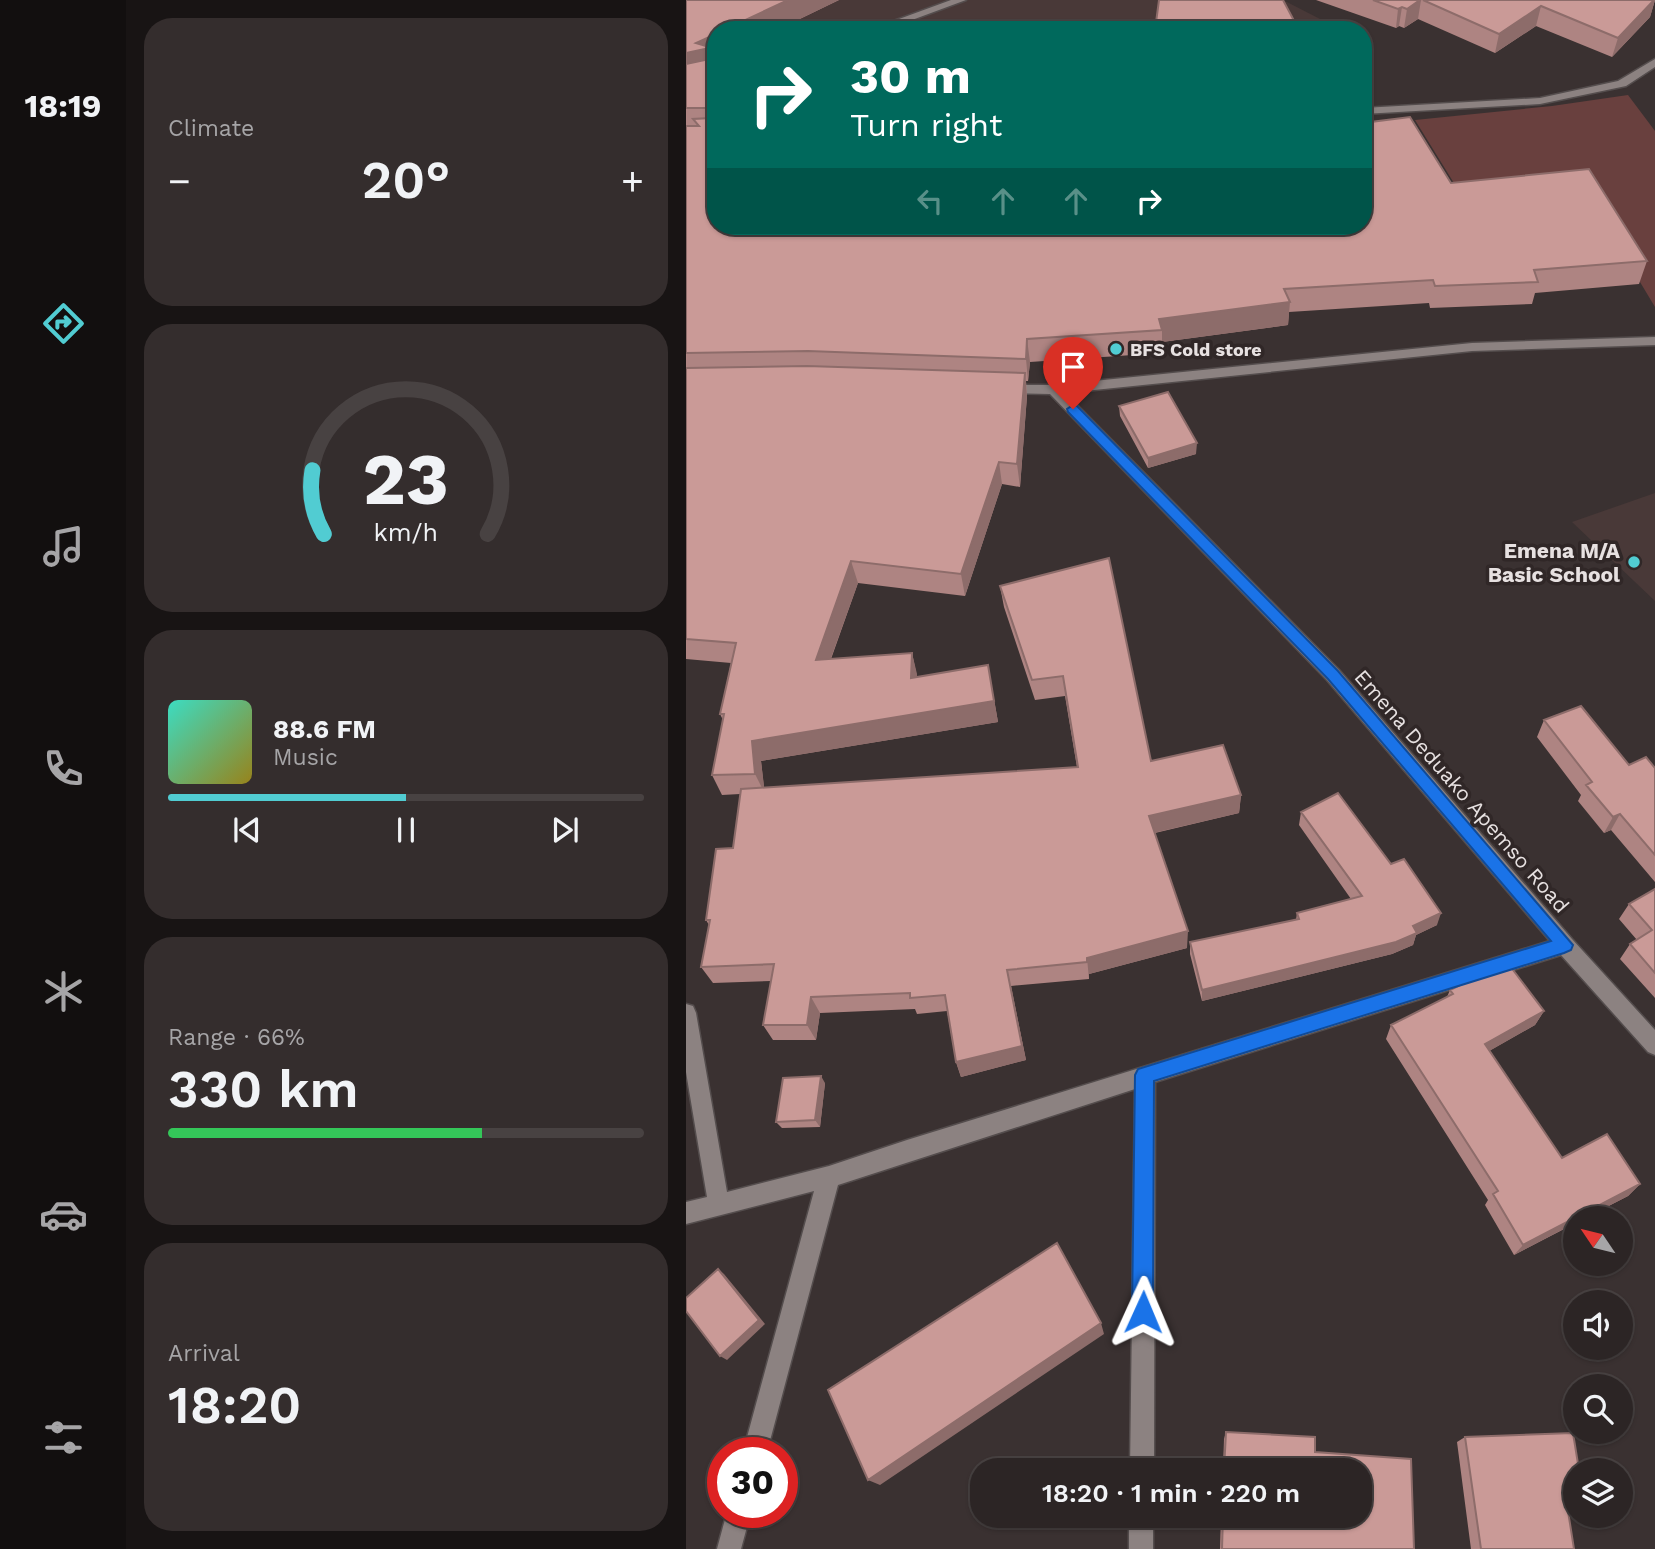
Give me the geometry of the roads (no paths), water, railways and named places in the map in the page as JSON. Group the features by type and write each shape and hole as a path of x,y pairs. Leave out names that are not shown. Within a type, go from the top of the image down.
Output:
{"street":[{"path":"900,21 961,0"},
{"path":"1372,110 1540,101 1622,83 1655,61"},
{"path":"993,388 1054,390 1472,347 1655,341"},
{"name":"Emena Deduako Apemso Road","path":"1054,390 1333,675 1564,945 1655,1045"},
{"path":"686,1213 829,1177 907,1150 1564,945"},
{"path":"686,1013 719,1206"},
{"path":"1142,1458 1145,1075"},
{"path":"759,1437 829,1177"},
{"path":"729,1549 735,1528"},
{"path":"1141,1528 1141,1549"}],"place":[{"name":"BFS Cold store","path":"1116,349"},
{"name":"Emena M/A Basic School","path":"1634,562"}]}
